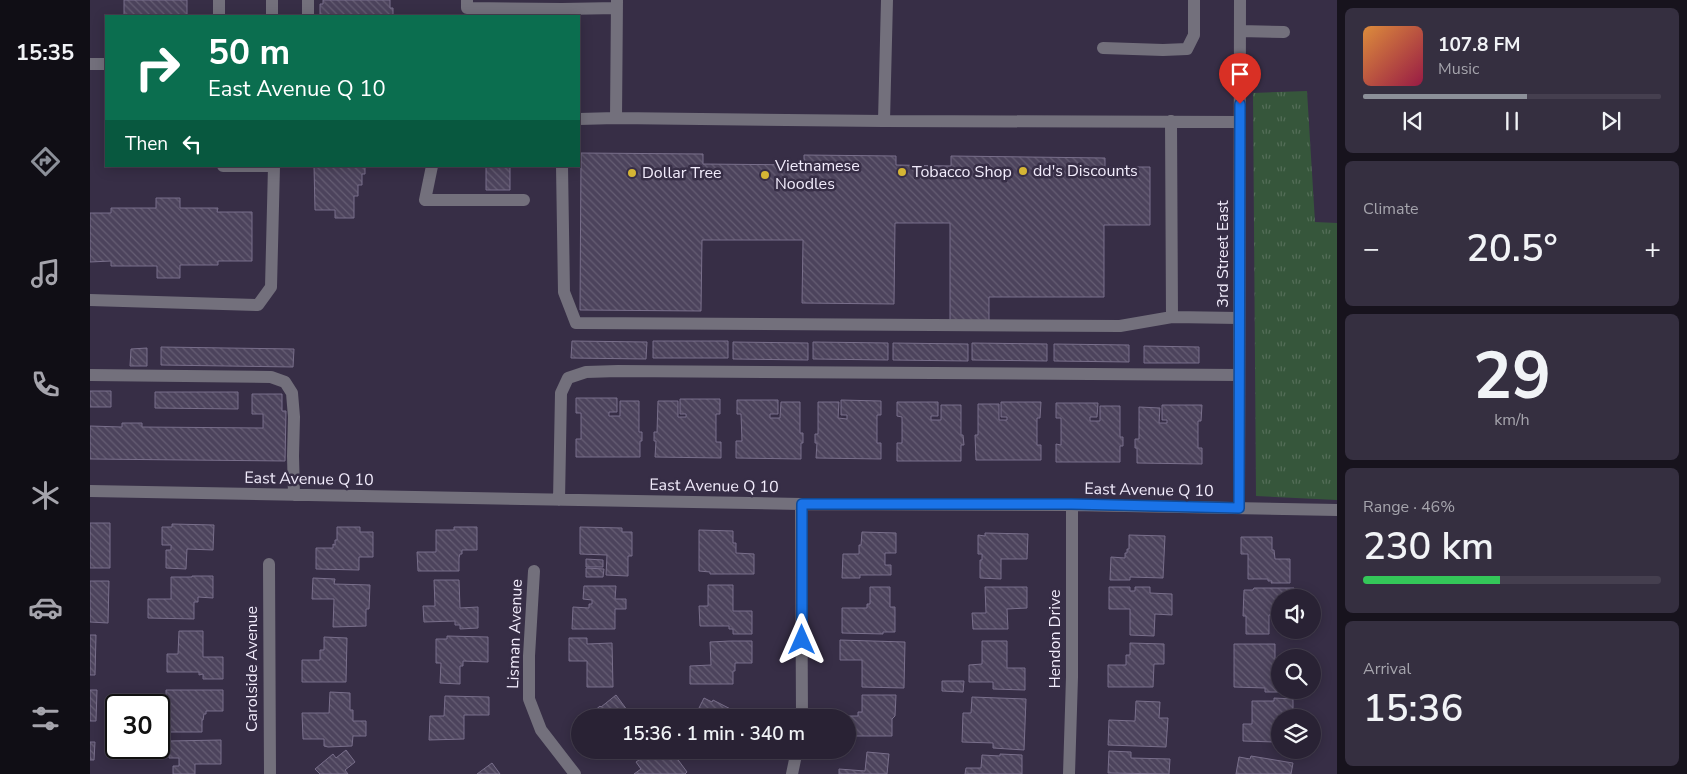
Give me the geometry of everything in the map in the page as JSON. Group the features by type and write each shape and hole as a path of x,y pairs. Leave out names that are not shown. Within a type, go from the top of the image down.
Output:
{"street":[{"path":"219,0 219,15"},
{"path":"272,0 272,15"},
{"path":"308,0 308,15"},
{"path":"884,121 887,0"},
{"path":"1103,48 1186,49 1194,35 1194,0"},
{"name":"3rd Street East","path":"1239,508 1240,0"},
{"path":"466,8 562,12 617,4 616,118"},
{"path":"1240,31 1284,32"},
{"path":"90,64 105,64"},
{"path":"580,120 616,118 1240,122"},
{"path":"1171,122 1172,317"},
{"path":"90,300 258,305 271,286 274,167"},
{"path":"432,167 425,200 524,200"},
{"path":"562,167 564,292 576,323 1120,326 1172,317 1239,318"},
{"path":"559,500 562,393 568,378 586,372 1238,375"},
{"path":"90,375 271,377 285,382 292,393 294,416 294,495"},
{"name":"East Avenue Q 10","path":"90,491 802,504 1072,504 1337,510"},
{"path":"802,504 802,709"},
{"name":"Hendon Drive","path":"1069,774 1072,677 1072,504"},
{"name":"Carolside Avenue","path":"269,564 270,774"},
{"name":"Lisman Avenue","path":"534,571 529,656 529,700 541,730 575,774"},
{"path":"792,774 796,759"}],"green space":[{"path":"1307,91 1315,222 1337,223 1337,500 1256,496 1253,93"}],"building":[{"path":"124,0 187,0 187,15 124,15"},
{"path":"323,0 390,0 390,8 393,8 393,15 320,15 320,4 323,4"},
{"path":"581,153 703,154 703,164 804,165 804,155 896,156 896,165 951,166 951,156 1105,158 1105,167 1150,167 1150,225 1104,225 1104,297 989,297 989,322 950,322 950,223 895,223 894,304 802,303 803,240 702,240 701,311 580,310"},
{"path":"314,167 365,167 365,174 362,174 362,185 358,185 358,196 354,196 354,218 335,218 335,210 315,210"},
{"path":"486,167 510,167 510,190 486,190"},
{"path":"156,198 180,198 180,208 218,208 217,212 252,212 252,261 218,261 218,265 180,265 180,278 157,278 157,266 111,266 111,261 90,262 90,213 111,213 111,208 156,208"},
{"path":"572,341 647,342 646,359 571,358"},
{"path":"653,341 728,341 728,358 653,358"},
{"path":"733,342 808,343 808,360 733,359"},
{"path":"813,342 888,343 888,360 813,359"},
{"path":"893,343 968,344 968,361 893,360"},
{"path":"972,343 1047,344 1047,361 972,360"},
{"path":"1054,344 1129,345 1129,362 1054,361"},
{"path":"1144,346 1199,347 1199,363 1144,363"},
{"path":"161,347 294,349 293,367 161,365"},
{"path":"147,348 147,366 130,366 131,349"},
{"path":"90,391 111,391 111,407 90,407"},
{"path":"155,392 238,392 238,409 155,408"},
{"path":"252,394 282,394 282,411 286,411 285,461 90,459 90,426 122,427 122,423 142,423 142,427 263,428 263,414 252,414"},
{"path":"576,398 617,398 617,412 609,412 609,416 620,416 620,401 639,401 639,432 642,432 640,457 576,457 576,439 581,439 581,413 576,413"},
{"path":"680,399 720,399 720,414 716,414 716,442 721,442 721,458 655,457 656,441 654,441 654,432 657,432 658,401 678,401 678,417 686,417 686,414 680,414"},
{"path":"737,400 778,400 778,414 770,414 770,418 780,418 781,402 800,402 800,433 803,433 801,459 736,458 736,441 742,441 741,414 737,414"},
{"path":"841,400 881,401 881,415 877,415 877,443 881,443 881,459 816,458 817,443 815,443 815,434 818,434 818,402 839,402 838,418 847,419 847,415 841,415"},
{"path":"897,402 938,402 938,416 931,416 931,420 941,420 941,405 961,405 961,435 963,435 964,445 961,445 961,461 897,461 897,443 902,443 902,417 897,416"},
{"path":"1001,402 1041,402 1040,418 1037,418 1037,445 1041,445 1041,460 976,460 975,435 978,435 978,404 999,404 999,420 1007,420 1007,417 1001,417"},
{"path":"1056,403 1098,403 1097,417 1090,417 1090,421 1100,421 1100,406 1120,406 1120,437 1123,437 1123,446 1120,446 1120,462 1056,462 1056,444 1061,445 1061,418 1056,418"},
{"path":"1162,405 1202,405 1201,421 1198,421 1198,448 1202,448 1202,464 1137,463 1135,439 1139,439 1139,407 1160,408 1159,423 1167,423 1167,420 1162,420"},
{"path":"90,523 110,523 110,568 90,568"},
{"path":"172,524 214,525 213,550 187,549 186,569 166,568 166,550 171,550 171,545 162,545 162,527 172,527"},
{"path":"337,527 360,527 360,532 373,532 373,557 359,557 359,570 316,569 316,548 333,548 335,540 337,540"},
{"path":"454,527 477,527 477,550 462,550 459,558 459,571 418,571 417,552 436,552 436,530 454,530"},
{"path":"580,527 622,528 622,532 632,532 632,556 628,556 628,576 606,575 607,555 580,554"},
{"path":"699,530 733,531 733,543 736,543 736,553 754,554 754,574 710,574 710,572 699,571"},
{"path":"862,532 896,533 896,553 885,553 885,565 891,565 891,575 860,575 860,578 842,578 843,554 859,554"},
{"path":"985,533 1028,534 1027,559 1001,559 1001,579 980,578 982,554 978,554 978,535 985,536"},
{"path":"1129,535 1165,536 1163,578 1130,577 1130,580 1110,580 1111,557 1125,558 1125,553 1129,549"},
{"path":"1241,537 1272,537 1272,550 1274,550 1275,559 1290,559 1290,583 1271,583 1272,581 1268,581 1268,579 1248,579 1248,554 1241,554"},
{"path":"586,559 603,560 603,567 586,567"},
{"path":"586,568 604,569 603,577 586,577"},
{"path":"213,576 213,598 198,597 198,602 194,602 194,619 148,618 148,599 171,599 171,577"},
{"path":"313,578 335,579 334,584 370,585 369,609 366,609 366,626 333,627 334,599 312,599"},
{"path":"434,580 459,580 460,608 478,607 478,628 460,629 460,625 455,625 455,621 424,622 423,606 435,606"},
{"path":"90,581 109,581 108,623 90,622"},
{"path":"708,585 733,585 733,611 752,611 752,634 733,634 733,629 729,629 729,626 700,626 699,606 708,606"},
{"path":"584,586 616,586 615,599 626,599 626,609 615,609 615,629 572,629 573,607 589,608 589,604 592,604 592,600 583,599"},
{"path":"870,587 890,587 890,607 895,607 895,632 883,632 883,634 842,633 842,608 867,608 867,604 870,604"},
{"path":"985,587 1027,587 1027,608 1007,609 1008,629 973,629 972,613 986,613"},
{"path":"1109,587 1130,587 1130,591 1135,591 1135,587 1150,587 1150,593 1172,594 1172,615 1155,614 1154,636 1130,635 1130,609 1109,609"},
{"path":"1254,588 1294,588 1271,589 1269,634 1246,634 1246,616 1243,616 1244,590 1253,590"},
{"path":"179,631 203,631 203,657 223,657 223,679 203,679 203,674 199,675 199,672 167,672 167,654 178,654"},
{"path":"90,635 96,635 95,675 90,675"},
{"path":"447,636 488,637 488,662 463,661 463,666 460,666 460,684 440,683 441,663 436,663 436,639 447,639"},
{"path":"324,637 347,638 346,682 302,682 302,660 320,660 320,650 324,650"},
{"path":"569,638 587,638 587,644 612,643 613,687 587,687 587,661 569,661"},
{"path":"840,640 905,642 904,688 862,687 862,660 840,660"},
{"path":"752,641 752,663 735,663 733,684 690,684 690,666 711,665 710,642"},
{"path":"982,641 1007,641 1007,668 1025,668 1025,690 993,689 993,682 969,682 969,665 982,664"},
{"path":"1130,643 1164,644 1164,664 1154,664 1153,687 1108,687 1108,665 1126,665 1126,655 1130,655"},
{"path":"1234,644 1275,644 1275,649 1271,649 1271,692 1265,692 1265,688 1234,687"},
{"path":"942,681 964,681 963,692 942,691"},
{"path":"90,690 97,690 96,721 90,721"},
{"path":"166,690 223,690 223,711 206,711 202,720 202,732 170,732 170,694 166,694"},
{"path":"330,692 350,693 350,710 353,710 353,721 366,721 366,736 353,736 352,746 328,747 324,746 324,739 303,739 302,713 329,713"},
{"path":"616,695 626,709 596,709"},
{"path":"862,695 896,695 895,716 892,719 892,736 856,736 856,716 858,716 858,712 862,712"},
{"path":"445,696 489,697 489,715 464,715 464,739 429,740 430,716 444,716"},
{"path":"972,697 1026,699 1024,750 993,748 993,743 962,742 963,713 971,713"},
{"path":"704,698 712,702 713,700 730,709 698,709"},
{"path":"1274,699 1293,699 1293,709 1271,709 1271,742 1243,741 1243,724 1252,724 1252,701 1274,701"},
{"path":"1136,701 1160,702 1159,718 1168,718 1166,747 1108,745 1109,720 1135,721"},
{"path":"221,740 221,764 195,764 195,774 173,774 173,766 179,766 179,758 170,758 170,741"},
{"path":"90,742 95,742 94,760 90,760"},
{"path":"346,750 355,762 345,770 348,774 320,774 315,769 333,754 336,758"},
{"path":"1109,751 1131,752 1131,758 1170,759 1169,774 1108,773"},
{"path":"867,752 889,754 887,774 839,774 839,769 865,771"},
{"path":"1000,754 1022,755 1022,774 965,774 966,768 981,768 982,755 1000,756"},
{"path":"1251,756 1293,763 1291,774 1236,774 1239,757 1250,759"},
{"path":"640,759 677,759 687,772 685,774 634,774 641,769 636,762"},
{"path":"492,763 500,774 477,774"}],"place":[{"name":"dd's Discounts","path":"1023,171"},
{"name":"Tobacco Shop","path":"902,172"},
{"name":"Dollar Tree","path":"632,173"},
{"name":"Vietnamese Noodles","path":"765,175"}],"route":[{"path":"802,640 802,504 1072,504 1239,508 1240,104"}]}
